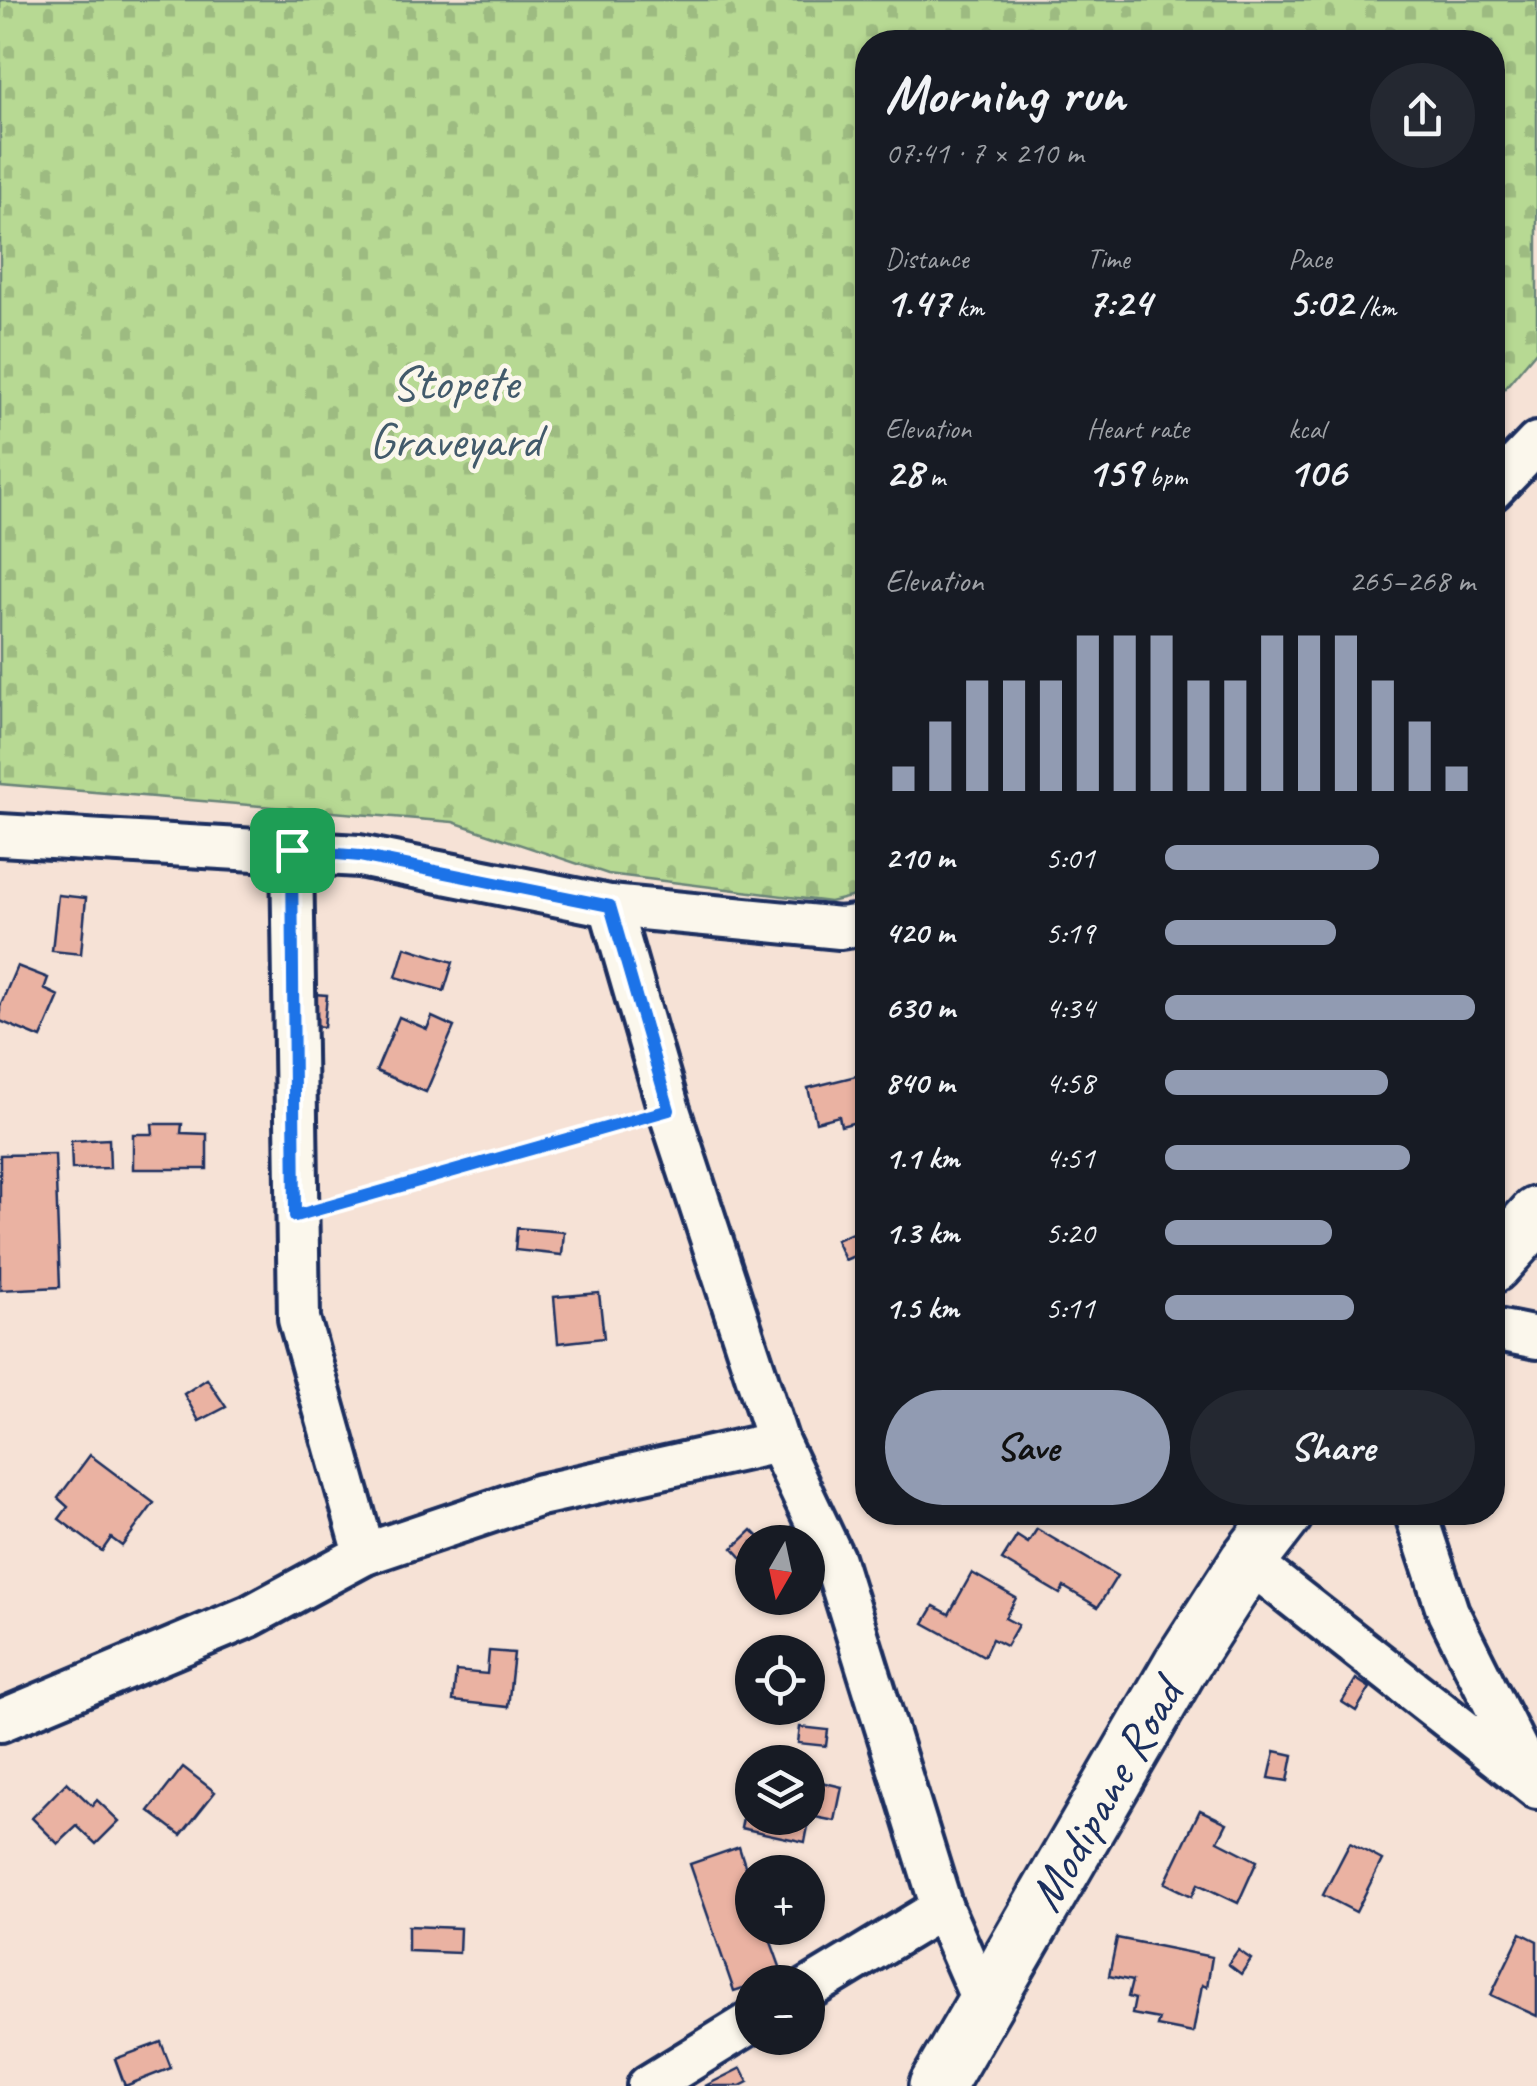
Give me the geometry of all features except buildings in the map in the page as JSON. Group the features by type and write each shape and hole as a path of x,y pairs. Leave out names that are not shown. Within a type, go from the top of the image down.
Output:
{"main road":[{"path":"1505,1251 1537,1215"},
{"name":"Modipane Road","path":"937,2086 1181,1664 1248,1560 1276,1525"}],"street":[{"path":"1505,476 1537,443"},
{"path":"0,834 360,856 610,906 840,928 855,926"},
{"path":"292,850 298,1319 365,1554"},
{"path":"610,906 669,1110 778,1442 834,1560 942,1908 983,2002"},
{"path":"1505,1331 1537,1338"},
{"path":"0,1722 250,1616 365,1554 540,1495 778,1442"},
{"path":"1419,1525 1448,1612 1537,1788"},
{"path":"1248,1560 1537,1788"},
{"path":"825,1979 942,1908"},
{"path":"648,2086 735,2032"}],"path":[{"path":"295,1216 669,1110"}],"green space":[{"name":"Stopete Graveyard","path":"0,0 1537,0 1537,350 1505,388 1505,30 855,30 855,896 830,902 608,874 453,822 0,784"}],"route":[{"path":"292,850 360,856 610,906 669,1110 295,1216 292,850"}]}
